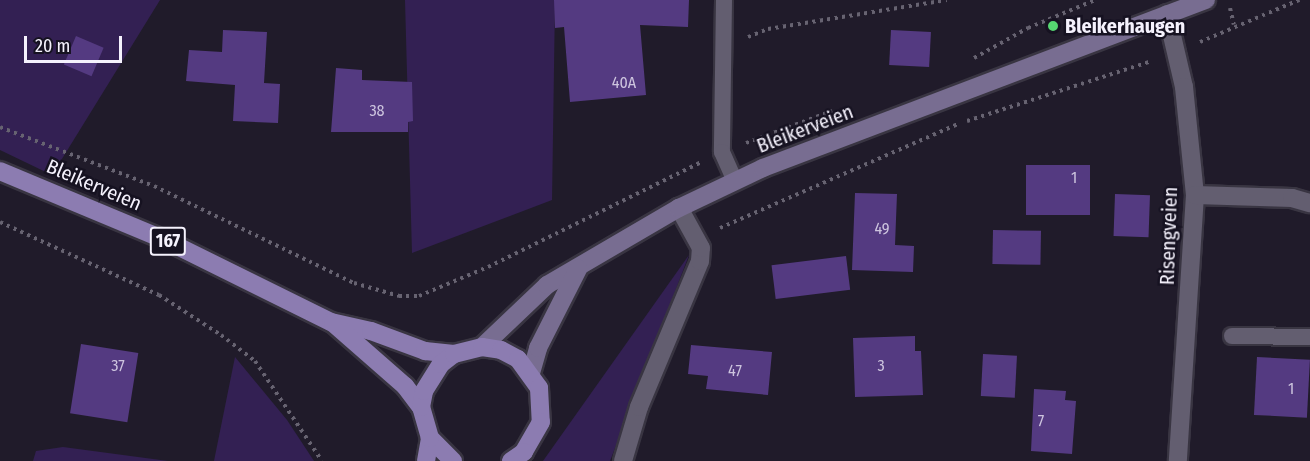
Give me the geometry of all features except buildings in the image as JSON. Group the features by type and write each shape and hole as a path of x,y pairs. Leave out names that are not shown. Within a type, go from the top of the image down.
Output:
{"main road":[{"name":"Bleikerveien","path":"578,269 679,208 735,182 1206,0"},
{"name":"Bleikerveien","path":"0,171 189,251 331,322 371,331 425,351 454,354"},
{"path":"511,461 524,452 541,422 543,405 531,373 518,359 482,347 547,285 578,269"},
{"path":"531,373 538,348 578,269"},
{"name":"Bleikerveien","path":"331,322 405,386 421,407"},
{"name":"167","path":"426,461 430,438 421,407 430,376 454,354 482,347"},
{"name":"167","path":"430,438 453,461"}],"street":[{"name":"Risengveien","path":"1167,14 1178,53 1195,195 1178,461"},
{"path":"1195,195 1292,198 1310,203"},
{"path":"623,461 639,407 700,261 701,248 679,208"}],"lane":[{"path":"724,0 722,152 735,182"},
{"path":"1232,336 1310,337"}],"path":[{"path":"722,46 768,29 926,1 947,0"},
{"path":"966,63 1028,28 1095,0"},
{"path":"695,238 963,122 1178,53 1234,25 1299,0"},
{"path":"0,127 154,186 354,283 399,296 419,296 488,267 722,152 844,107"},
{"path":"0,222 159,295 221,335 255,361 322,461"}],"shaded area":[{"path":"0,0 160,0 52,175 0,150"},
{"path":"405,0 555,0 552,200 412,253"},
{"path":"689,255 610,461 543,461"},
{"path":"235,357 287,420 314,461 214,461"},
{"path":"63,447 168,461 33,461 36,451"}],"place":[{"name":"Bleikerhaugen","path":"1053,26"}]}
